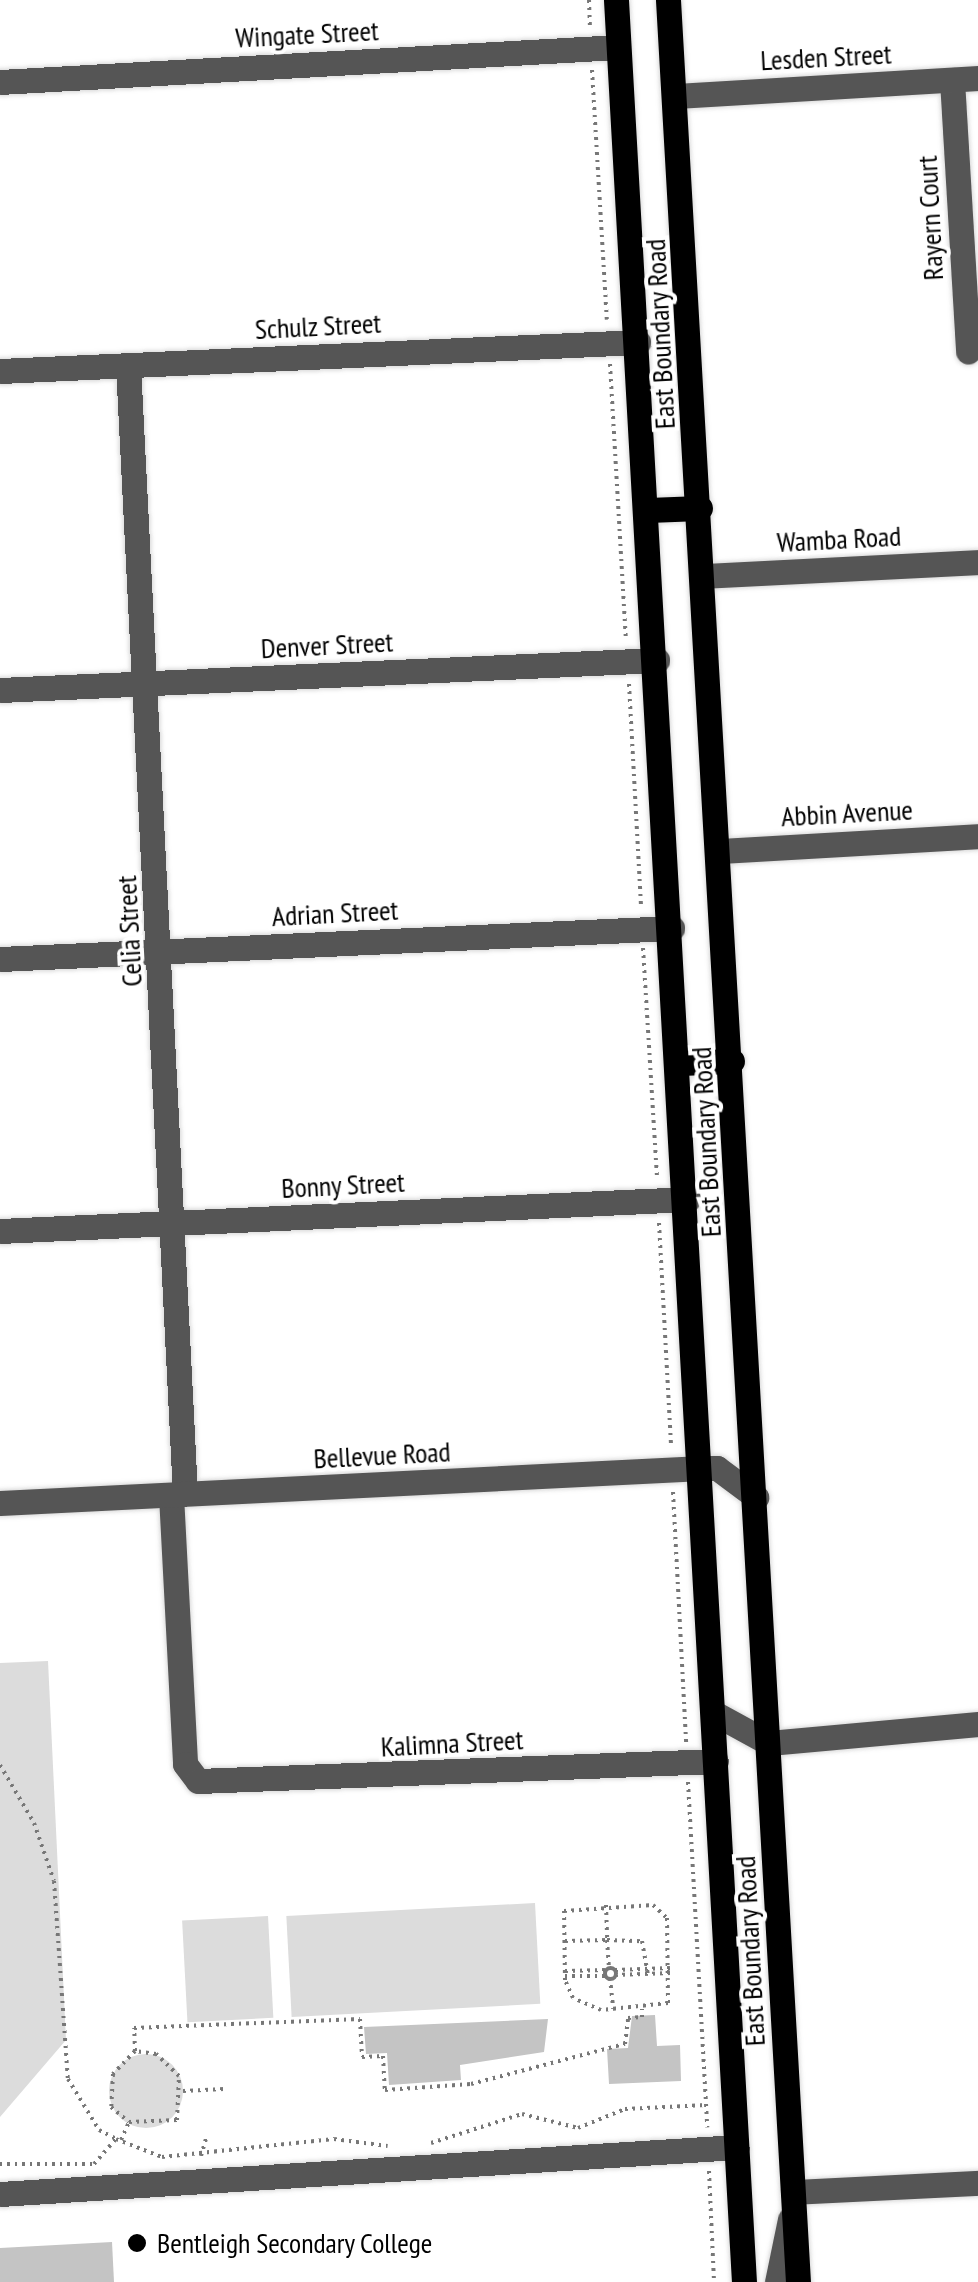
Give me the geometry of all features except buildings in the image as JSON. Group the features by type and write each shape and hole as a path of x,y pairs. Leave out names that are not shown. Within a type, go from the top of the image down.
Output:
{"main road":[{"name":"East Boundary Road","path":"616,0 688,1199 744,2282"},
{"name":"East Boundary Road","path":"668,0 732,1061 798,2282"},
{"path":"648,510 700,508"},
{"path":"680,1063 732,1061"}],"street":[{"name":"Wingate Street","path":"0,82 618,47"},
{"name":"Lesden Street","path":"676,96 965,79"},
{"name":"Rayern Court","path":"965,79 968,352"},
{"name":"Schulz Street","path":"0,371 638,342"},
{"name":"Celia Street","path":"128,365 174,1223 185,1758 193,1778"},
{"name":"Wamba Road","path":"703,576 978,562"},
{"name":"Denver Street","path":"0,690 657,660"},
{"name":"Abbin Avenue","path":"720,851 978,836"},
{"name":"Adrian Street","path":"0,958 672,928"},
{"name":"Bonny Street","path":"0,1231 688,1199"},
{"name":"Bellevue Road","path":"0,1503 702,1468 717,1468 756,1497"},
{"path":"714,1713 768,1735 978,1724"},
{"name":"Kalimna Street","path":"193,1778 222,1783 716,1761"},
{"path":"0,2194 708,2152 737,2147"},
{"path":"777,2282 794,2196 978,2182"}],"path":[{"path":"589,0 658,1200 714,2282"},
{"path":"0,1765 34,1823 54,1881 68,2078 98,2130 162,2157 217,2156 222,2146 334,2139 403,2148"},
{"path":"606,1905 613,2010"},
{"path":"606,1905 662,1908 670,1970 668,2003 613,2010 578,2002 564,1974 563,1941 569,1906 606,1905"},
{"path":"563,1941 642,1941 648,1972"},
{"path":"564,1974 670,1970"},
{"path":"135,2051 134,2028 360,2019 362,2057 383,2056 385,2090 471,2084 625,2044 628,2018 642,2017 642,2009"},
{"path":"129,2122 109,2096 119,2060 135,2051"},
{"path":"129,2122 177,2120 183,2091 172,2067 135,2051"},
{"path":"183,2091 224,2089"},
{"path":"416,2147 522,2114 578,2128 625,2110 706,2105"},
{"path":"0,2164 94,2164 129,2122"},
{"path":"201,2156 208,2135"}],"shaded area":[{"path":"48,1661 66,2040 0,2117 0,1663"},
{"path":"535,1903 540,2004 292,2017 286,1916"},
{"path":"268,1916 273,2018 187,2022 182,1921"},
{"path":"146,2054 160,2056 172,2065 181,2077 181,2105 172,2117 160,2126 146,2128 132,2126 120,2117 111,2105 109,2091 111,2077 120,2065 132,2056"}],"place":[{"name":"Bentleigh Secondary College","path":"137,2243"}]}
